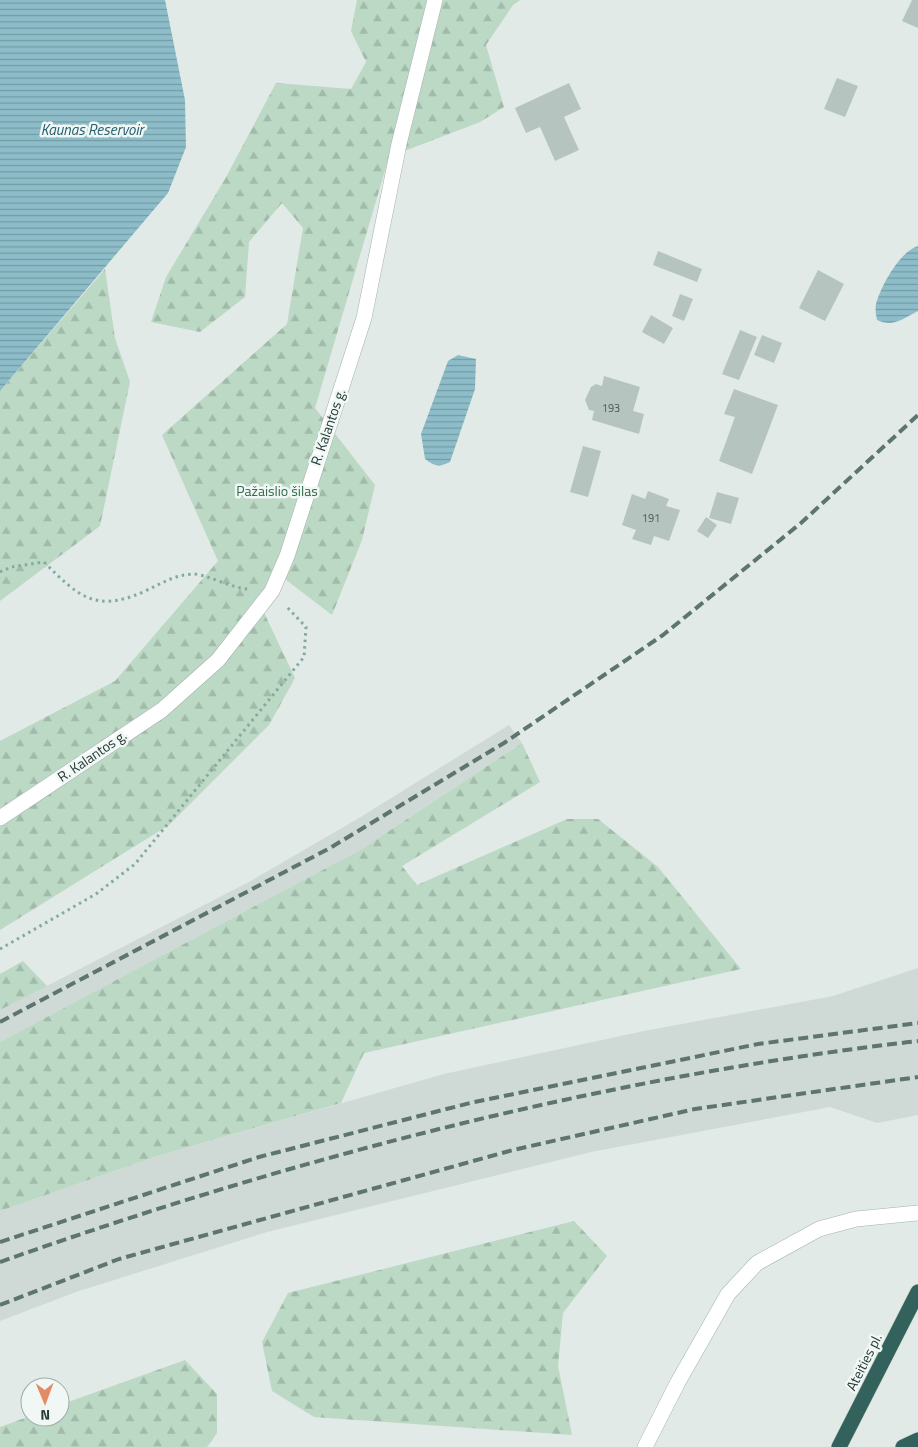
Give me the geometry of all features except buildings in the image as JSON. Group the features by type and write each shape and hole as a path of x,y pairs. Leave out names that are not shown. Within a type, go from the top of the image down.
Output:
{"highway":[{"name":"Ateities pl.","path":"839,1447 918,1292"},
{"path":"903,1447 918,1440"}],"street":[{"name":"R. Kalantos g.","path":"0,818 162,710 218,660 272,591 287,556 364,318 399,144 435,0"},
{"path":"644,1447 728,1294 757,1263 786,1245 819,1229 856,1220 918,1213"}],"path":[{"path":"0,572 11,567 44,562 71,589 92,600 116,601 143,592 172,576 195,574 243,589 272,591 306,627 304,657 134,864 96,894 0,949"}],"shaded area":[{"path":"509,725 522,743 362,849 0,1042 0,1010 249,882 359,818"},
{"path":"918,968 918,1115 877,1123 830,1107 591,1152 267,1232 76,1292 0,1321 0,1211 157,1156 444,1074 644,1031 833,996"}],"green space":[{"name":"Pažaislio šilas","path":"357,0 520,0 513,5 486,45 504,107 480,122 389,157 315,408 375,485 362,540 332,615 281,576 257,598 295,678 269,725 169,825 0,930 0,741 115,681 218,561 162,435 287,324 303,228 282,203 249,242 245,297 200,332 151,322 166,277 225,179 276,83 351,89 366,62 351,31"},
{"path":"105,269 115,338 130,382 100,526 0,601 0,391"},
{"path":"522,743 540,782 402,866 417,885 567,819 598,819 658,867 741,969 364,1053 341,1103 157,1156 0,1211 0,1042 362,849"},
{"path":"23,961 47,986 0,1010 0,974"},
{"path":"574,1221 607,1256 563,1313 558,1366 572,1435 314,1417 272,1391 262,1342 288,1293"},
{"path":"185,1360 217,1394 217,1433 207,1447 0,1447 0,1427 20,1420 20,1427 70,1427 70,1401"}],"water":[{"name":"Kaunas Reservoir","path":"0,0 165,0 185,100 186,147 168,193 0,391"},
{"path":"918,246 918,311 893,323 877,320 876,304 882,288 898,262 911,249"},
{"path":"458,355 476,359 475,389 450,462 443,465 432,464 425,459 421,434 448,361"}],"railway":[{"path":"0,1022 330,848 504,743 663,635 801,523 918,415"},
{"path":"0,1242 259,1157 470,1103 758,1044 918,1023"},
{"path":"0,1262 225,1188 338,1155 453,1126 568,1099 684,1076 918,1041"},
{"path":"0,1305 119,1259 513,1150 695,1109 918,1077"}]}
